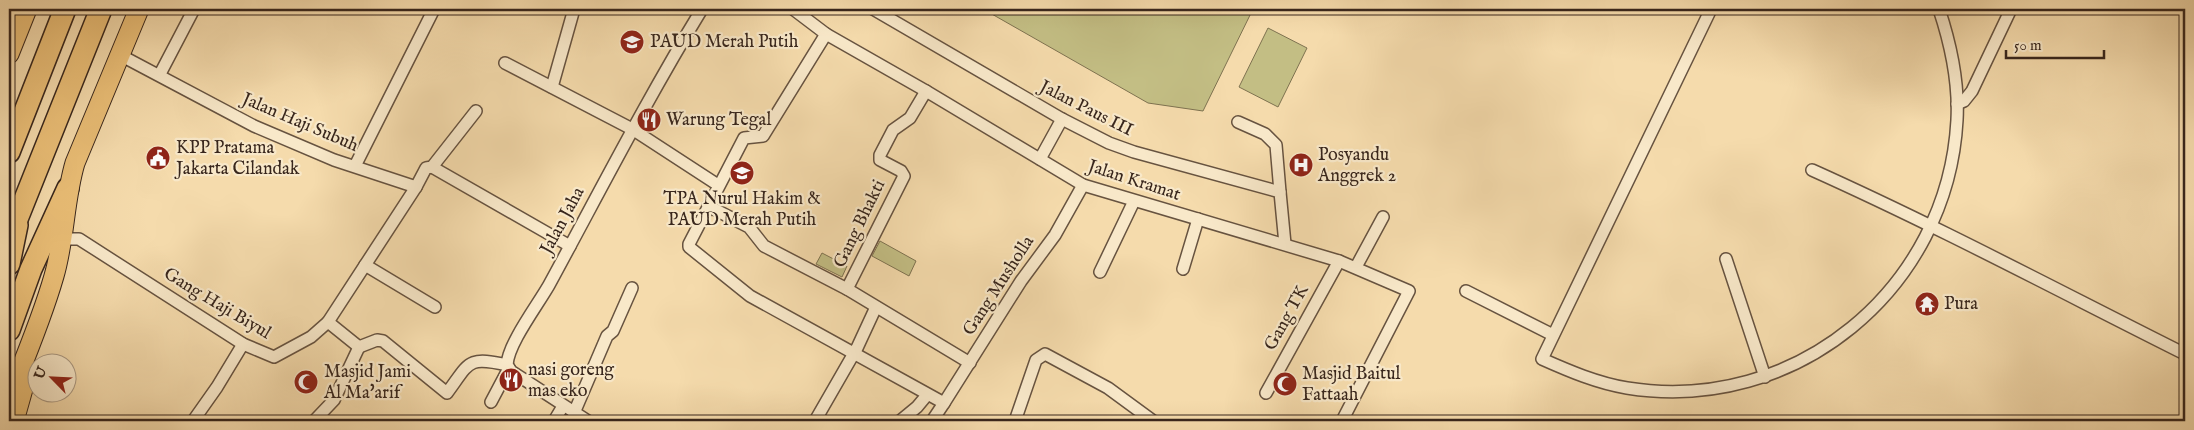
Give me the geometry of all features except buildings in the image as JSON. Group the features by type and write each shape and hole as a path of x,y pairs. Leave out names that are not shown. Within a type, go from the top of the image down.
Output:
{"highway":[{"path":"9,54 27,9"},
{"path":"9,152 65,9"},
{"path":"9,239 101,9"},
{"path":"9,330 31,270 68,188 75,163 139,9"},
{"path":"9,398 35,332 54,276 63,239 68,188"},
{"path":"9,264 19,213"},
{"path":"14,421 35,332"}],"street":[{"path":"160,74 194,9"},
{"path":"355,166 434,9"},
{"path":"552,87 574,9"},
{"name":"Jalan Jaha","path":"491,402 508,367 509,352 570,246 632,130 702,9"},
{"name":"Jalan Kramat","path":"793,9 826,34 926,90 1083,185 1339,261 1409,291 1342,421"},
{"name":"Jalan Paus III","path":"873,9 1109,143 1134,152 1280,192"},
{"path":"1712,9 1542,359 1583,377 1627,388 1672,392 1719,389 1765,377 1818,353 1864,318 1903,276 1932,226 1945,192 1953,156 1957,104 1955,72 1949,39 1939,9"},
{"path":"1957,104 1964,101 1972,91 2011,9"},
{"path":"826,34 763,136 744,138 718,185 689,247 750,296 942,402"},
{"name":"Jalan Haji Subuh","path":"120,55 160,74 254,126 334,160 416,187"},
{"path":"505,63 632,130 718,185"},
{"name":"Gang Bhakti","path":"926,90 910,118 893,130 880,155 880,160 902,171 904,176 847,289 970,363"},
{"path":"432,167 476,111"},
{"path":"1040,159 1062,118"},
{"path":"1238,122 1264,134 1276,144 1285,244"},
{"path":"358,347 328,322 416,187 426,168 432,167 570,246"},
{"path":"1812,170 1932,226 2185,354"},
{"name":"Gang Musholla","path":"932,421 942,402 970,363 1012,294 1060,227 1083,185"},
{"path":"1100,272 1134,201"},
{"path":"708,206 749,227 764,246 847,289"},
{"path":"1356,267 1382,217"},
{"path":"1184,269 1198,220"},
{"name":"Gang Haji Biyul","path":"63,239 79,239 243,344 274,357 311,337 328,322"},
{"path":"1726,259 1765,377"},
{"name":"Gang TK","path":"1266,393 1339,261"},
{"path":"365,265 435,307"},
{"path":"574,413 607,336 613,331 632,288"},
{"path":"1466,291 1553,335"},
{"path":"815,421 853,354 876,306"},
{"path":"314,421 334,400 358,347 377,340 383,341 447,393 468,365 482,360 508,367 563,406 588,421"},
{"path":"192,421 217,387 243,344"},
{"path":"1015,421 1036,360 1044,354 1108,388 1153,421"},
{"path":"900,421 917,407 927,394"},
{"path":"554,421 563,406"}],"shaded area":[{"path":"983,9 1253,9 1203,111 1148,103"},
{"path":"1268,28 1307,48 1278,107 1239,87"},
{"path":"880,241 916,261 909,276 872,256"},
{"path":"822,253 847,266 842,277 816,264"}],"place":[{"name":"PAUD Merah Putih","path":"632,42"},
{"name":"Warung Tegal","path":"649,120"},
{"name":"KPP Pratama Jakarta Cilandak","path":"158,158"},
{"name":"Posyandu Anggrek 2","path":"1301,165"},
{"name":"TPA Nurul Hakim & PAUD Merah Putih","path":"742,173"},
{"name":"Pura","path":"1927,304"},
{"name":"nasi goreng mas eko","path":"511,380"},
{"name":"Masjid Jami Al Ma'arif","path":"306,382"},
{"name":"Masjid Baitul Fattaah","path":"1285,384"}]}
